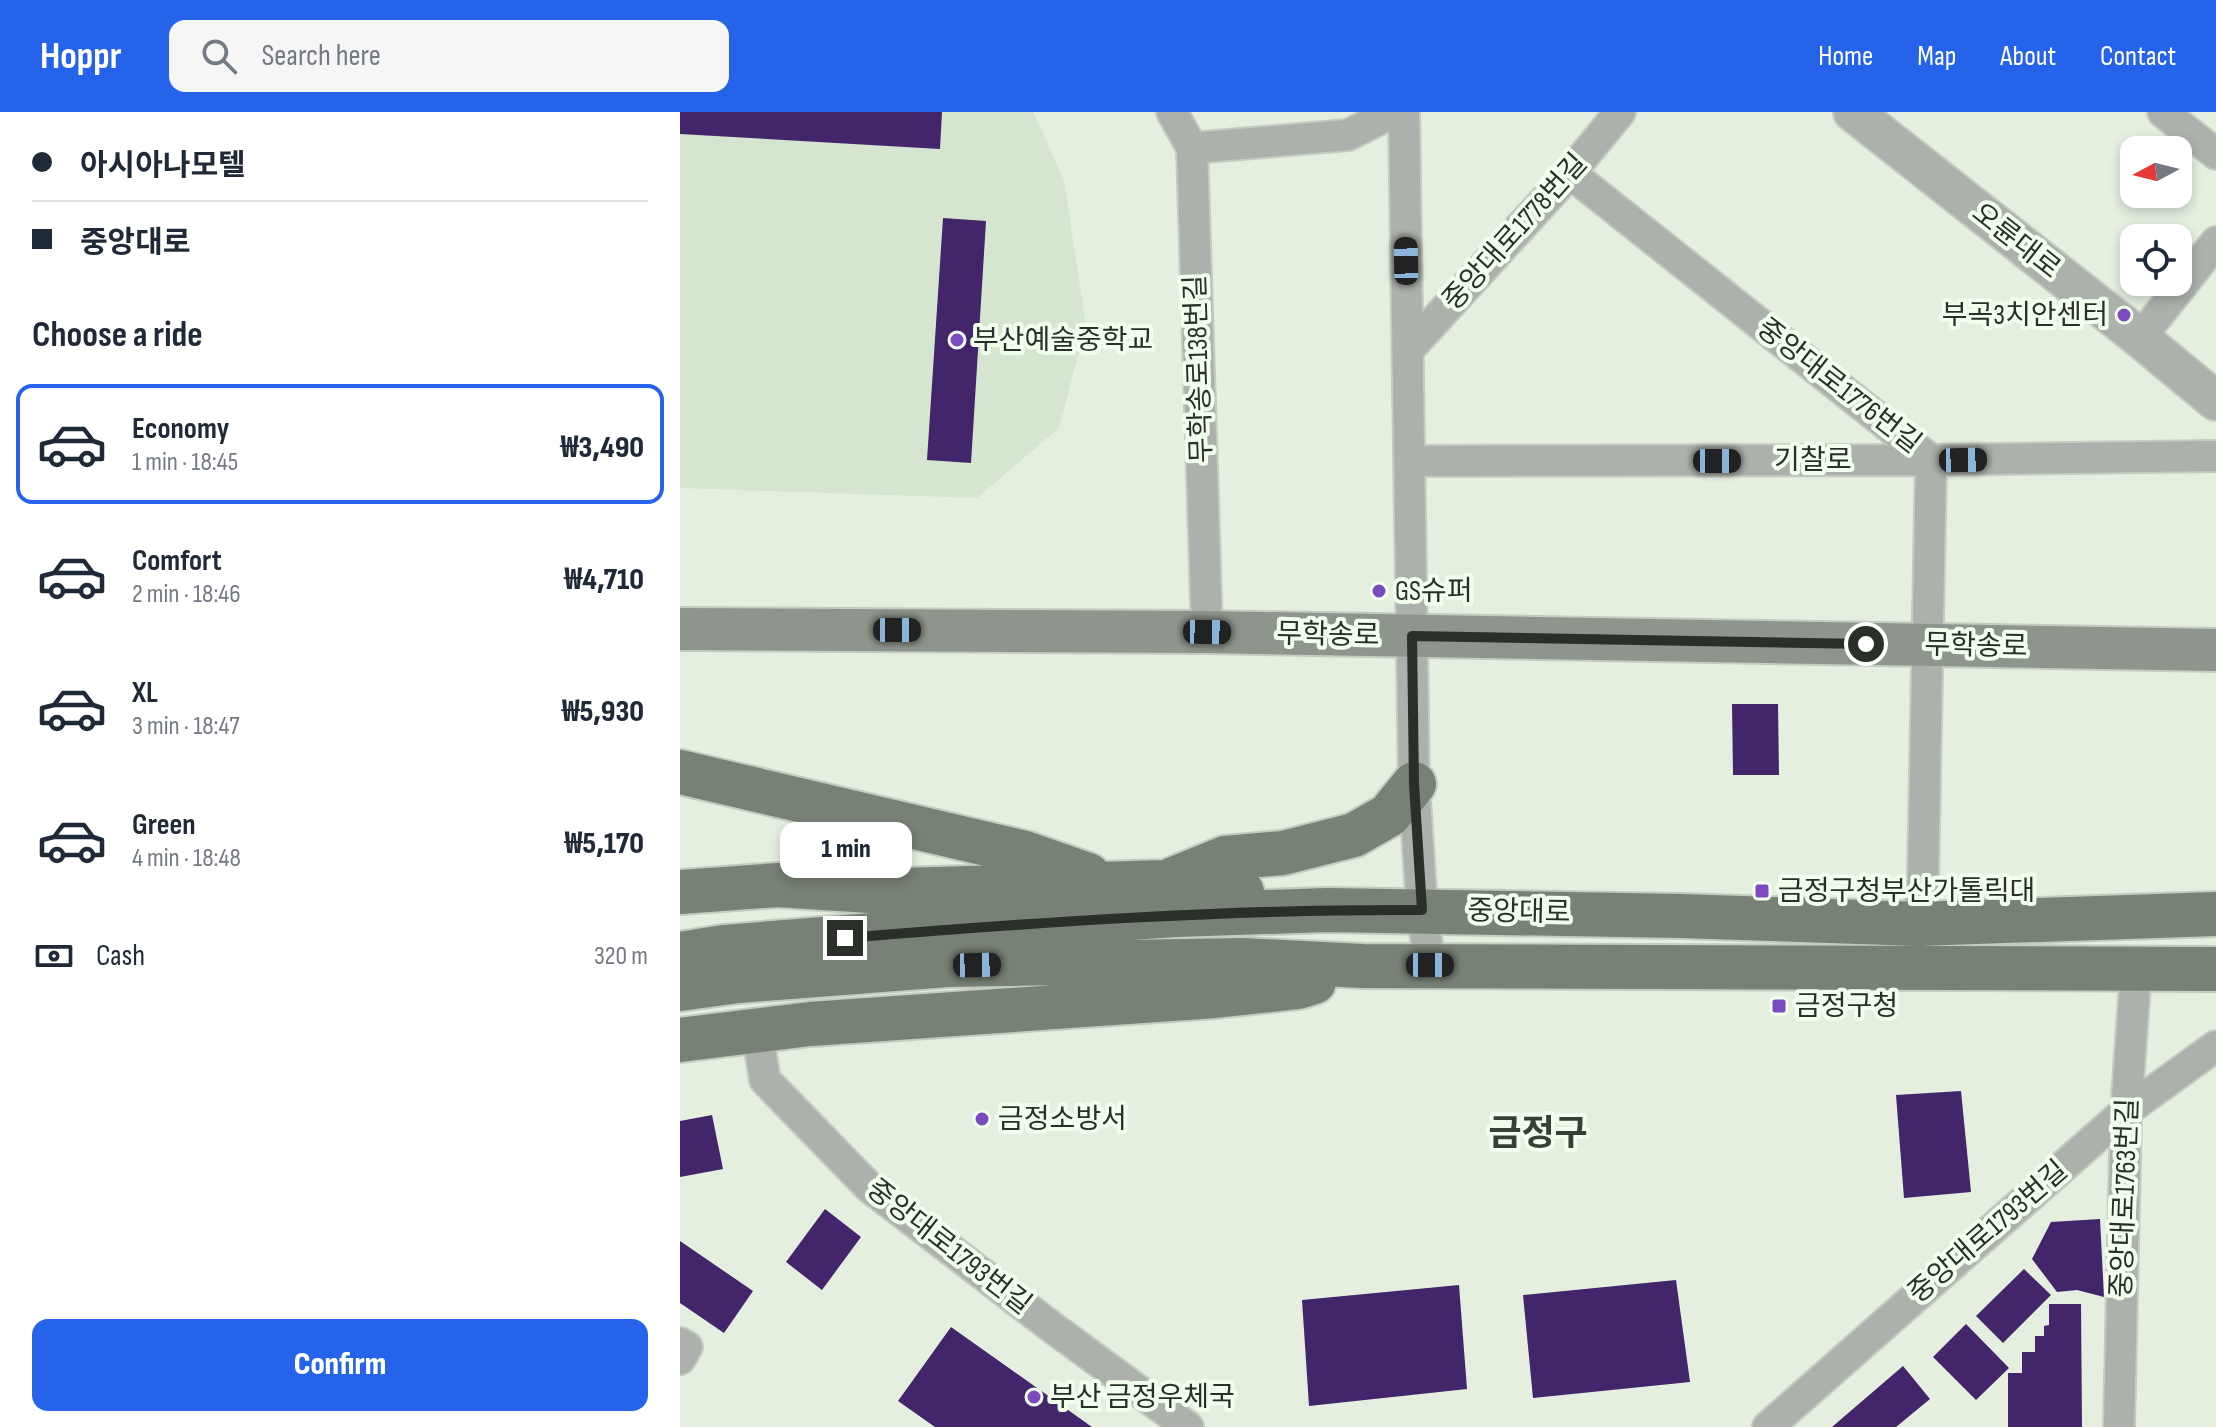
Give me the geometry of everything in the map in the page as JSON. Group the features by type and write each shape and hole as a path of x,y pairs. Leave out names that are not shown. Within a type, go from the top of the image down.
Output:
{"main road":[{"name":"무학송로","path":"680,629 1207,632 2216,650"},
{"path":"680,772 1025,853 1112,884"},
{"path":"1165,882 1225,858 1283,853 1354,835 1389,815 1414,784"},
{"path":"680,892 778,885 870,891 1165,882 1223,889 1327,910"},
{"path":"680,917 797,907 870,891"},
{"name":"중앙대로","path":"680,954 724,947 935,930 1176,915 1327,910 1918,924 2216,914"},
{"name":"중앙대로","path":"680,989 738,981 947,965 1244,960 1362,966 2216,969"},
{"path":"680,1040 810,1024 1215,996 1298,987 1362,966"}],"street":[{"name":"무학송로138번길","path":"1172,112 1192,148 1207,632"},
{"path":"1192,148 1348,135 1394,112"},
{"name":"중앙대로1778번길","path":"1404,112 1414,784 1422,910 1430,965"},
{"name":"중앙대로1778번길","path":"1408,350 1570,173 1620,112"},
{"name":"오륜대로","path":"1853,112 2216,401"},
{"path":"2163,112 2216,154"},
{"name":"중앙대로1776번길","path":"1570,173 1931,460 1923,880 1918,924"},
{"path":"2140,338 2216,242"},
{"name":"기찰로","path":"1410,461 2216,456"},
{"name":"중앙대로1763번길","path":"2119,1427 2126,1111 2136,970"},
{"name":"중앙대로1793번길","path":"757,1031 765,1080 869,1187 1188,1427"},
{"name":"중앙대로1793번길","path":"1768,1427 2126,1111 2216,1046"},
{"path":"680,1343 687,1347 680,1359"}],"shaded area":[{"path":"680,112 1033,112 1064,180 1086,326 1059,428 977,498 680,488"}],"building":[{"path":"680,112 942,112 940,149 680,134"},
{"name":"부산예술중학교","path":"943,218 986,221 971,463 927,460"},
{"path":"1732,704 1778,704 1779,775 1733,775"},
{"path":"1961,1091 1971,1192 1904,1198 1896,1095"},
{"path":"712,1115 723,1169 680,1177 680,1121"},
{"path":"825,1209 861,1237 822,1290 786,1262"},
{"path":"2100,1219 2104,1297 2077,1290 2057,1292 2032,1259 2051,1222"},
{"path":"680,1241 753,1291 724,1333 680,1303"},
{"path":"2024,1269 2051,1295 2003,1343 1976,1316"},
{"path":"1676,1280 1690,1382 1533,1398 1523,1295"},
{"path":"1459,1285 1467,1389 1309,1406 1302,1300"},
{"path":"2049,1304 2081,1304 2082,1427 2008,1427 2008,1373 2022,1373 2022,1352 2035,1352 2035,1336 2044,1336 2044,1326 2049,1325"},
{"path":"1966,1324 2009,1368 1976,1400 1933,1357"},
{"path":"951,1327 1092,1427 935,1427 898,1401"},
{"path":"1903,1366 1930,1399 1896,1427 1832,1427"}],"place":[{"name":"부곡3치안센터","path":"2124,315"},
{"name":"부산예술중학교","path":"957,340"},
{"name":"GS슈퍼","path":"1379,591"},
{"name":"금정구청부산가톨릭대","path":"1762,891"},
{"name":"금정구청","path":"1779,1006"},
{"name":"금정소방서","path":"982,1119"},
{"name":"부산 금정우체국","path":"1034,1397"}],"district":[{"name":"금정구","path":"1538,1134"}],"route":[{"path":"845,938 1176,915 1422,910 1414,784 1412,636 1866,644"}]}
